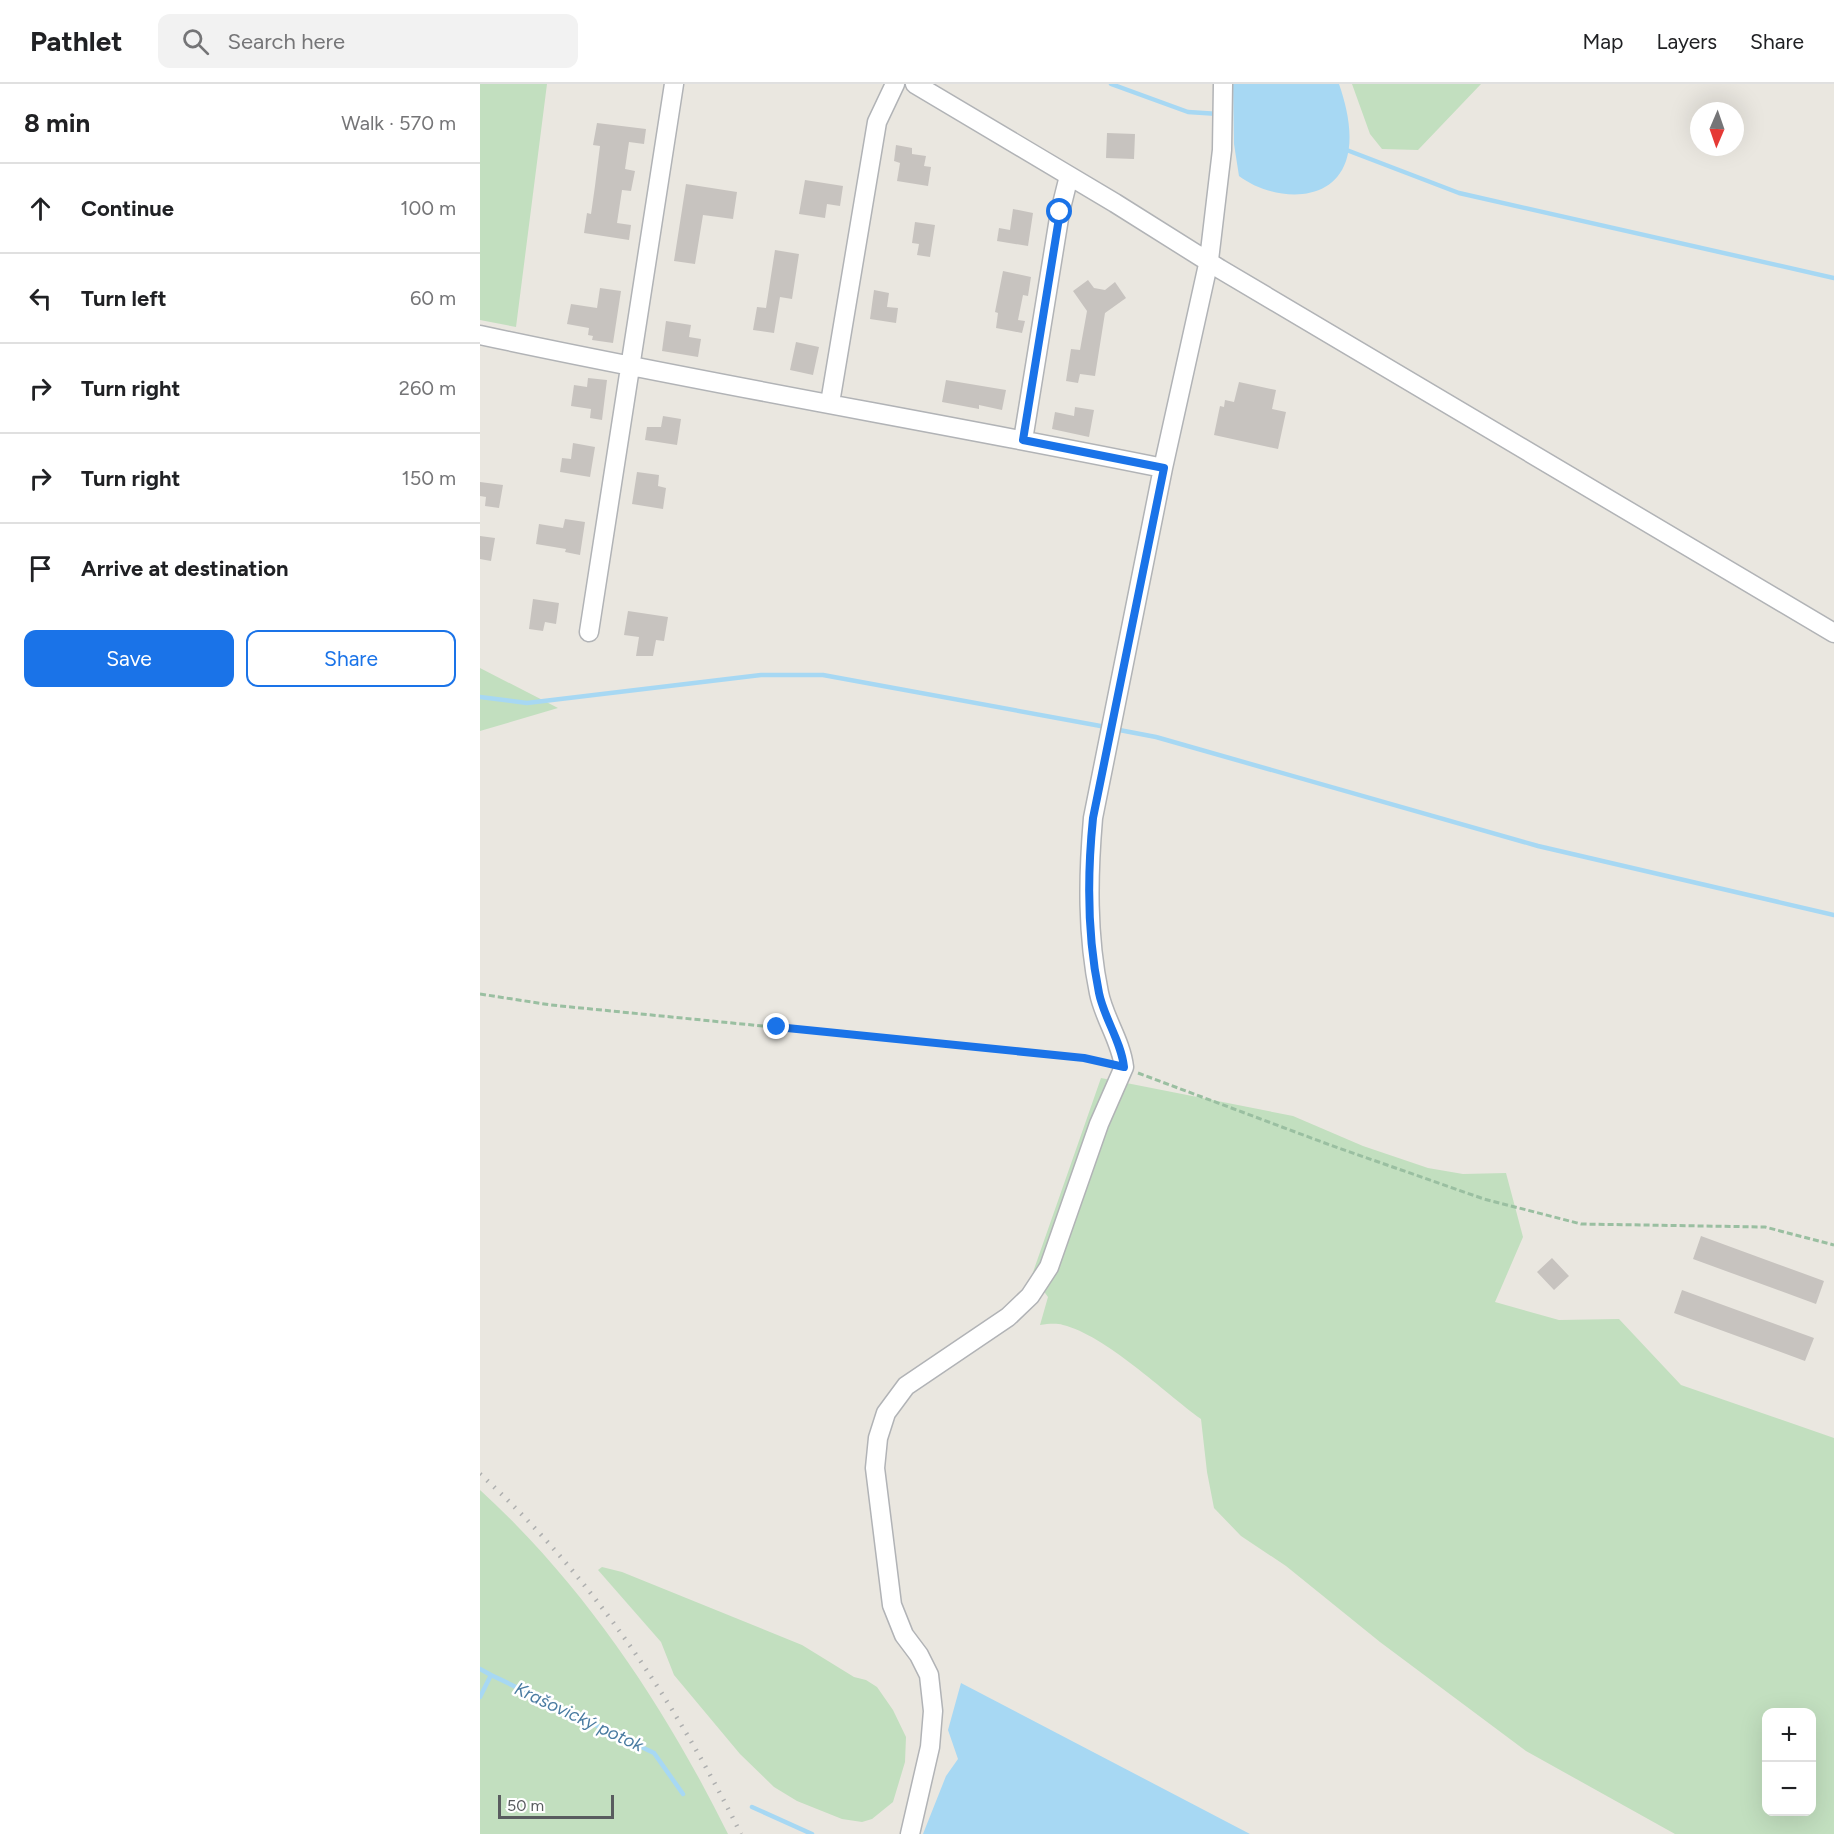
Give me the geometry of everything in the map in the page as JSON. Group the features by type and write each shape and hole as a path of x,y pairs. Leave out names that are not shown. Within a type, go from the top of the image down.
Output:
{"street":[{"path":"589,632 674,84"},
{"path":"830,403 877,122 895,84"},
{"path":"915,84 1834,633"},
{"path":"910,1834 930,1747 933,1711 928,1675 919,1655 904,1635 892,1605 875,1468 878,1437 886,1413 906,1386 1008,1317 1030,1296 1043,1277 1049,1267 1099,1124 1124,1067 1099,995 1091,939 1088,876 1093,818 1209,260 1222,150 1223,84"},
{"path":"1023,440 1060,212 1069,176"},
{"path":"480,335 630,367 1164,468"}],"path":[{"path":"480,994 551,1005 1084,1058 1124,1067 1330,1145 1484,1199 1581,1224 1765,1227 1834,1245"}],"green space":[{"path":"480,84 547,84 516,327 480,320"},
{"path":"1352,84 1481,84 1418,150 1382,149 1370,134"},
{"path":"480,668 558,708 480,731"},
{"path":"1101,1078 1293,1116 1363,1146 1428,1168 1463,1174 1506,1173 1523,1237 1495,1302 1559,1320 1619,1319 1681,1385 1834,1438 1834,1834 1675,1834 1526,1751 1380,1642 1286,1566 1241,1536 1214,1508 1201,1419 1116,1352 1097,1340 1063,1325 1040,1325 1048,1297 1032,1275"},
{"path":"480,1490 554,1566 620,1650 677,1740 728,1834 480,1834"},
{"path":"602,1567 622,1572 802,1645 854,1677 866,1680 877,1687 893,1710 906,1737 905,1762 893,1802 872,1819 862,1822 842,1819 797,1801 774,1787 740,1754 674,1675 661,1642 598,1570"}],"water":[{"path":"1233,84 1339,84 1347,112 1349,142 1346,161 1338,176 1327,186 1313,192 1298,194 1266,190 1239,176 1234,144"},
{"path":"961,1683 1250,1834 923,1834 946,1776 958,1759 948,1730"}],"building":[{"path":"597,123 646,129 644,144 629,142 625,169 635,171 631,191 622,190 617,223 631,225 629,240 584,233 587,213 591,214 600,146 593,145"},
{"path":"1107,133 1135,134 1134,159 1106,158"},
{"path":"896,145 912,148 912,154 926,156 924,166 931,167 928,186 897,181 900,163 894,161"},
{"path":"805,180 843,186 840,206 827,204 825,218 799,214"},
{"path":"686,184 737,192 733,219 703,215 695,264 674,261"},
{"path":"1013,209 1033,213 1028,246 997,241 999,228 1010,230"},
{"path":"915,222 935,225 930,257 917,255 919,244 912,243"},
{"path":"775,250 799,254 792,299 780,297 774,333 753,330 757,307 766,308"},
{"path":"1003,271 1031,277 1028,296 1023,295 1018,320 1025,321 1022,333 996,328 998,313 995,312"},
{"path":"1088,280 1094,288 1105,290 1115,282 1126,298 1105,313 1095,376 1080,374 1078,383 1066,381 1071,349 1080,350 1087,311 1073,291"},
{"path":"600,288 621,291 613,343 592,340 593,336 588,335 589,328 567,324 571,304 597,308"},
{"path":"874,290 889,293 887,307 898,308 896,323 870,319"},
{"path":"666,321 691,325 689,337 701,339 698,357 662,351"},
{"path":"796,342 819,347 813,375 790,370"},
{"path":"588,378 607,380 602,420 590,418 591,409 571,406 574,385 587,387"},
{"path":"946,380 1006,390 1002,410 979,405 979,409 942,402"},
{"path":"1239,382 1276,390 1272,409 1286,412 1278,449 1214,435 1220,406 1224,407 1225,400 1234,402"},
{"path":"1075,407 1094,410 1089,437 1052,429 1055,412 1074,416"},
{"path":"663,416 681,419 677,445 645,440 647,427 661,427"},
{"path":"573,443 595,447 590,477 560,472 562,458 571,459"},
{"path":"637,472 659,475 658,486 666,488 663,509 632,504"},
{"path":"480,482 503,485 499,508 485,506 486,497 480,496"},
{"path":"565,519 585,522 580,555 565,552 566,549 536,544 539,524 563,528"},
{"path":"480,536 495,538 491,561 480,559"},
{"path":"533,599 559,603 556,624 545,622 543,631 529,629"},
{"path":"628,611 668,617 664,641 656,640 653,656 636,656 639,637 624,635"},
{"path":"1701,1236 1824,1281 1816,1304 1693,1259"},
{"path":"1552,1258 1569,1276 1554,1290 1537,1272"},
{"path":"1682,1290 1814,1338 1805,1361 1674,1313"}],"waterway":[{"path":"1111,84 1188,112 1219,114"},
{"path":"1344,149 1459,193 1834,278"},
{"path":"480,697 527,703 761,675 823,675 1106,727"},
{"path":"1114,729 1156,737 1538,846 1834,915"},
{"path":"480,1669 491,1675 480,1697"},
{"name":"Krašovický potok","path":"491,1675 654,1753 683,1794"},
{"name":"Krašovický potok","path":"752,1807 812,1834"}],"railway":[{"path":"480,1474 558,1554 627,1642 688,1735 741,1834"}],"route":[{"path":"777,1027 1084,1058 1124,1067 1099,995 1091,939 1088,876 1093,818 1164,468 1023,440 1060,212"}]}
